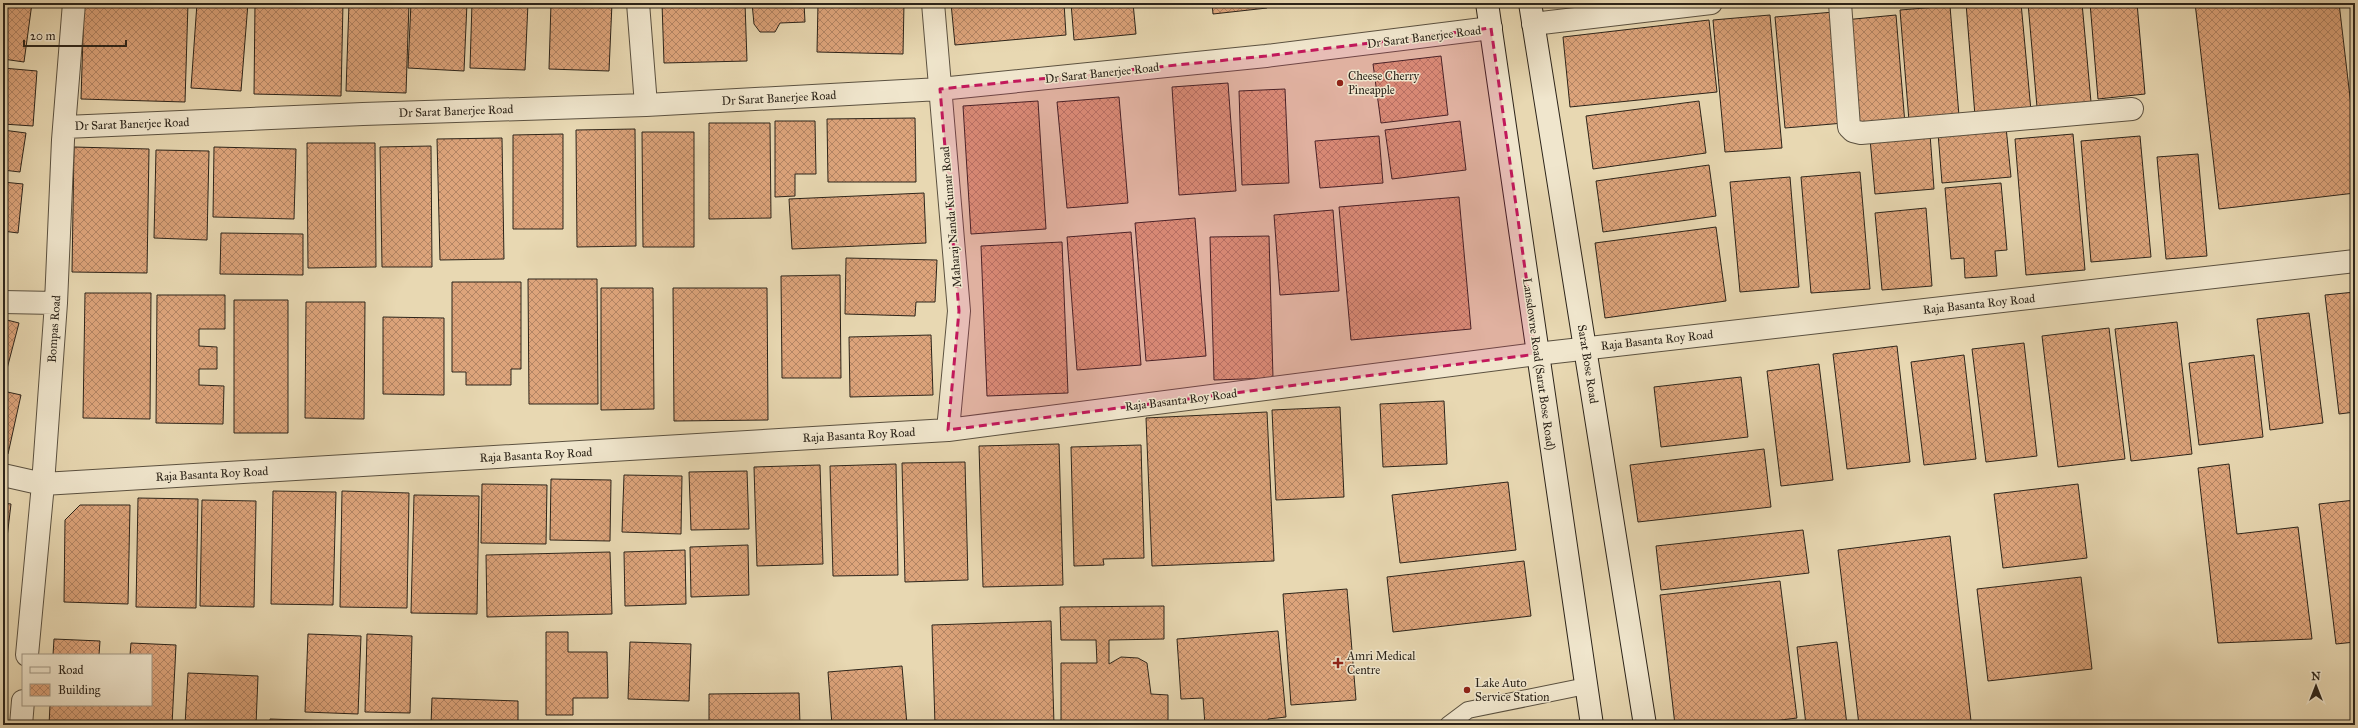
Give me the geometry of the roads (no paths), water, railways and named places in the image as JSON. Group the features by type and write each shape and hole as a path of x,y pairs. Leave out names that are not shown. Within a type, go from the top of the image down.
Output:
{"street":[{"name":"Bompas Road","path":"27,654 43,484 56,303 64,127 74,3"},
{"path":"638,3 646,105"},
{"name":"Maharaj Nanda Kumar Road","path":"933,3 959,312 948,430"},
{"name":"Lansdowne Road (Sarat Bose Road)","path":"1487,3 1592,725"},
{"path":"1531,13 1711,3"},
{"path":"1840,3 1845,58 1844,79 1849,126 1853,131 1861,133 2132,109"},
{"name":"Sarat Bose Road","path":"1531,13 1645,725"},
{"name":"Dr Sarat Banerjee Road","path":"64,127 371,114 646,105 940,89 1266,56 1491,28"},
{"name":"Raja Basanta Roy Road","path":"3,475 43,484 948,430 1538,354 2355,261"},
{"path":"3,302 56,303"},
{"path":"22,725 23,706"}],"lane":[{"path":"1448,725 1468,710 1586,686"}],"place":[{"name":"Cheese Cherry Pineapple","path":"1340,83"},
{"name":"Amri Medical Centre","path":"1338,663"},
{"name":"Lake Auto Service Station","path":"1467,690"}]}
